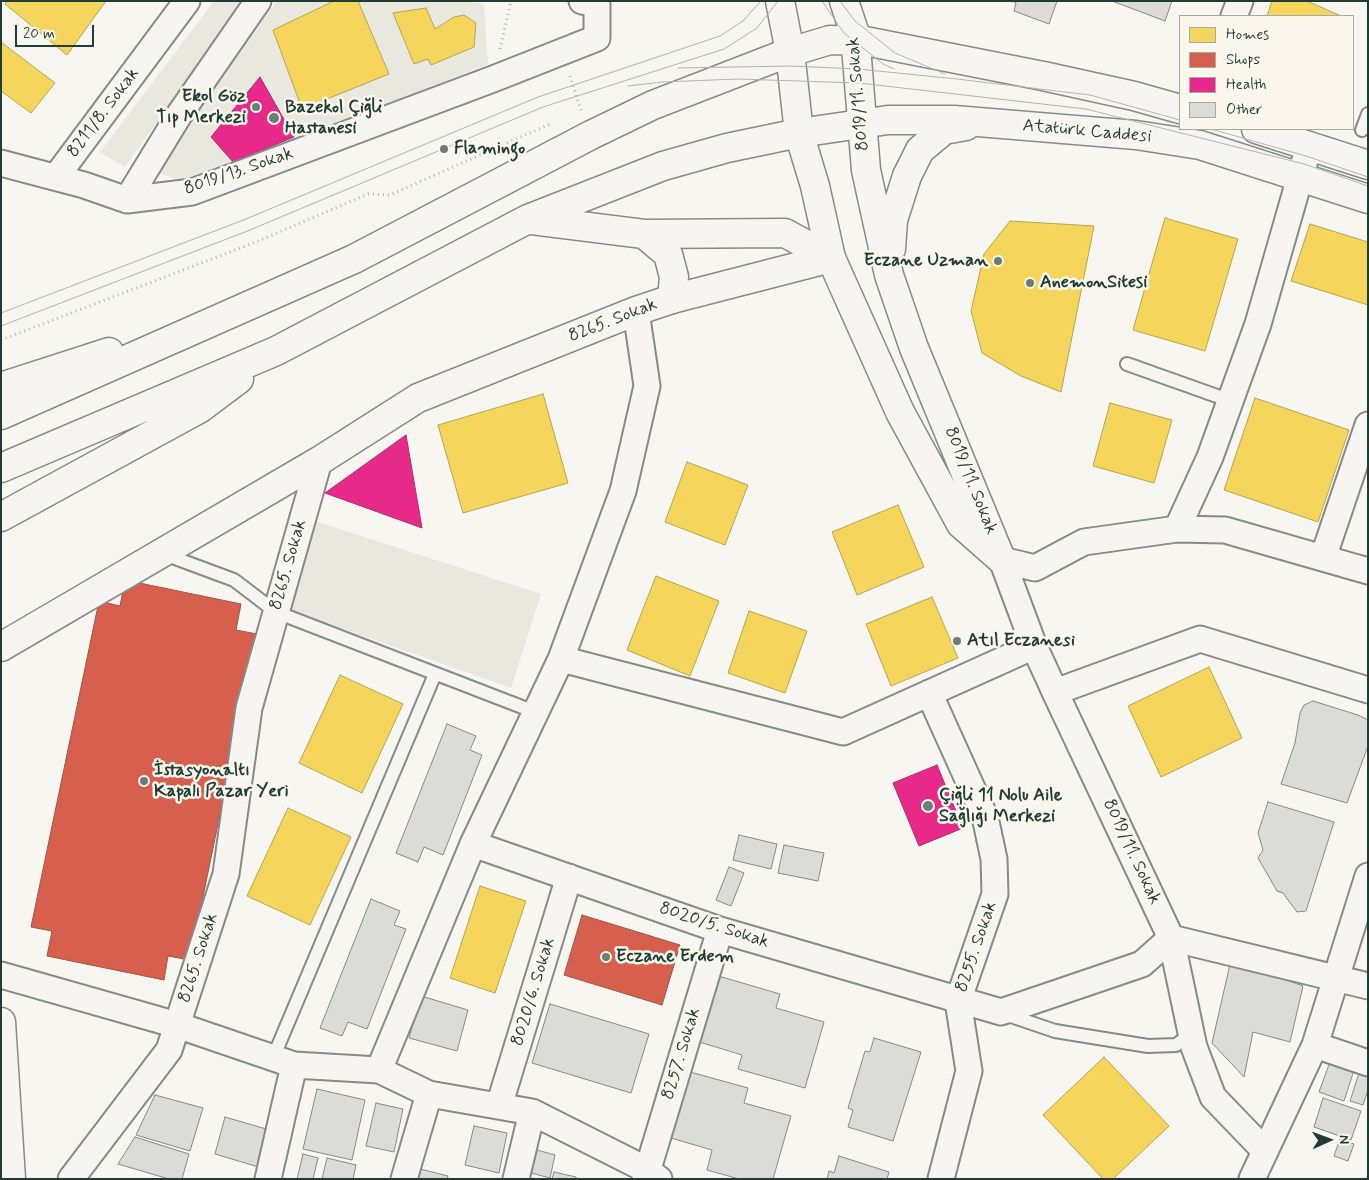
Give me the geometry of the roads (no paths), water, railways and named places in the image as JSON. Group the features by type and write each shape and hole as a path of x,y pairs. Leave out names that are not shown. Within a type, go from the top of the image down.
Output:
{"street":[{"name":"8211/8. Sokak","path":"56,177 187,1"},
{"path":"127,200 179,115 258,1"},
{"name":"8019/13. Sokak","path":"1,163 56,177 127,200 192,192 493,80 597,38 596,4 582,1"},
{"path":"780,1 790,52 799,133 815,186 831,258 900,412 962,524 1002,560 1035,568 1084,542 1177,529 1225,530 1368,571"},
{"name":"8019/11. Sokak","path":"844,1 855,42 866,170 889,275 914,348 1002,560 1034,646 1054,692 1171,938 1192,1034 1213,1097 1265,1150"},
{"name":"8019/11. Sokak","path":"853,1 870,21 908,49"},
{"path":"1234,15 1240,1"},
{"name":"Atatürk Caddesi","path":"218,319 354,259 590,134 653,105 790,52 830,40 865,41 908,49 1134,96 1179,109"},
{"name":"Atatürk Caddesi","path":"276,351 528,219 663,166 727,148 799,133 888,120 981,123 1186,135 1301,178 1368,199"},
{"path":"889,275 893,220 907,176 920,150 944,130 981,123"},
{"path":"1259,130 1368,165"},
{"path":"1177,529 1210,457 1258,324 1309,146"},
{"path":"528,219 644,234 785,233 831,258"},
{"path":"644,234 668,254 674,277 672,299"},
{"name":"8265. Sokak","path":"71,1179 169,1050 226,874 249,708 319,460 418,398 636,311 672,299 831,258"},
{"path":"379,1070 473,844 561,659 623,492 647,386 636,311"},
{"path":"1,387 218,319"},
{"path":"1,415 218,319"},
{"path":"1,468 276,351"},
{"path":"1,517 199,409 276,351"},
{"path":"1323,558 1368,425"},
{"path":"1,646 319,460"},
{"path":"1054,692 1200,639 1368,690"},
{"path":"561,659 843,732 1034,646"},
{"name":"8255. Sokak","path":"929,693 985,818 994,859 995,894 958,1001 969,1071 941,1179"},
{"name":"8020/5. Sokak","path":"473,844 720,930 1001,1012"},
{"path":"1252,1179 1315,1045 1337,980 1368,876"},
{"name":"8020/6. Sokak","path":"500,1106 569,877"},
{"name":"8257. Sokak","path":"650,1176 720,930"},
{"path":"1001,1012 1142,964 1171,938 1337,980 1368,986"},
{"path":"1,975 177,1025 284,1062 379,1070 430,1094 532,1112 650,1176"},
{"path":"1,1022 11,1179"},
{"path":"1315,1045 1368,1063"},
{"path":"268,1179 284,1062"},
{"path":"404,1179 430,1094"},
{"path":"516,1179 532,1112"}],"lane":[{"path":"1362,130 1368,114"},
{"path":"1127,364 1230,401"},
{"path":"161,552 234,580 276,612 535,712"},
{"path":"284,1062 435,674"},
{"path":"1001,1012 1055,1030 1148,1046 1176,1045 1192,1034"}],"tram line":[{"path":"1,313 246,219 538,97 720,36 743,21 761,1"},
{"path":"1,326 250,230 543,107 724,49 757,28 778,1"},
{"path":"822,1 844,33 883,64 894,69"},
{"path":"840,1 855,21 895,53 945,74"},
{"path":"678,68 791,66 858,69 957,79 1090,95 1179,120"},
{"path":"628,86 662,82 738,79 859,83 1086,109 1304,164 1368,186"},
{"path":"1215,130 1306,156 1368,177"}],"place":[{"name":"Ekol Göz Tıp Merkezi","path":"256,107"},
{"name":"Bazekol Çiğli Hastanesi","path":"274,118"},
{"name":"Flamingo","path":"444,149"},
{"name":"Eczane Uzman","path":"998,261"},
{"name":"AnemonSitesi","path":"1030,283"},
{"name":"Atıl Eczanesi","path":"957,641"},
{"name":"İstasyonaltı Kapalı Pazar Yeri","path":"144,781"},
{"name":"Çiğli 11 Nolu Aile Sağlığı Merkezi","path":"928,806"},
{"name":"Eczane Erdem","path":"606,957"}]}
